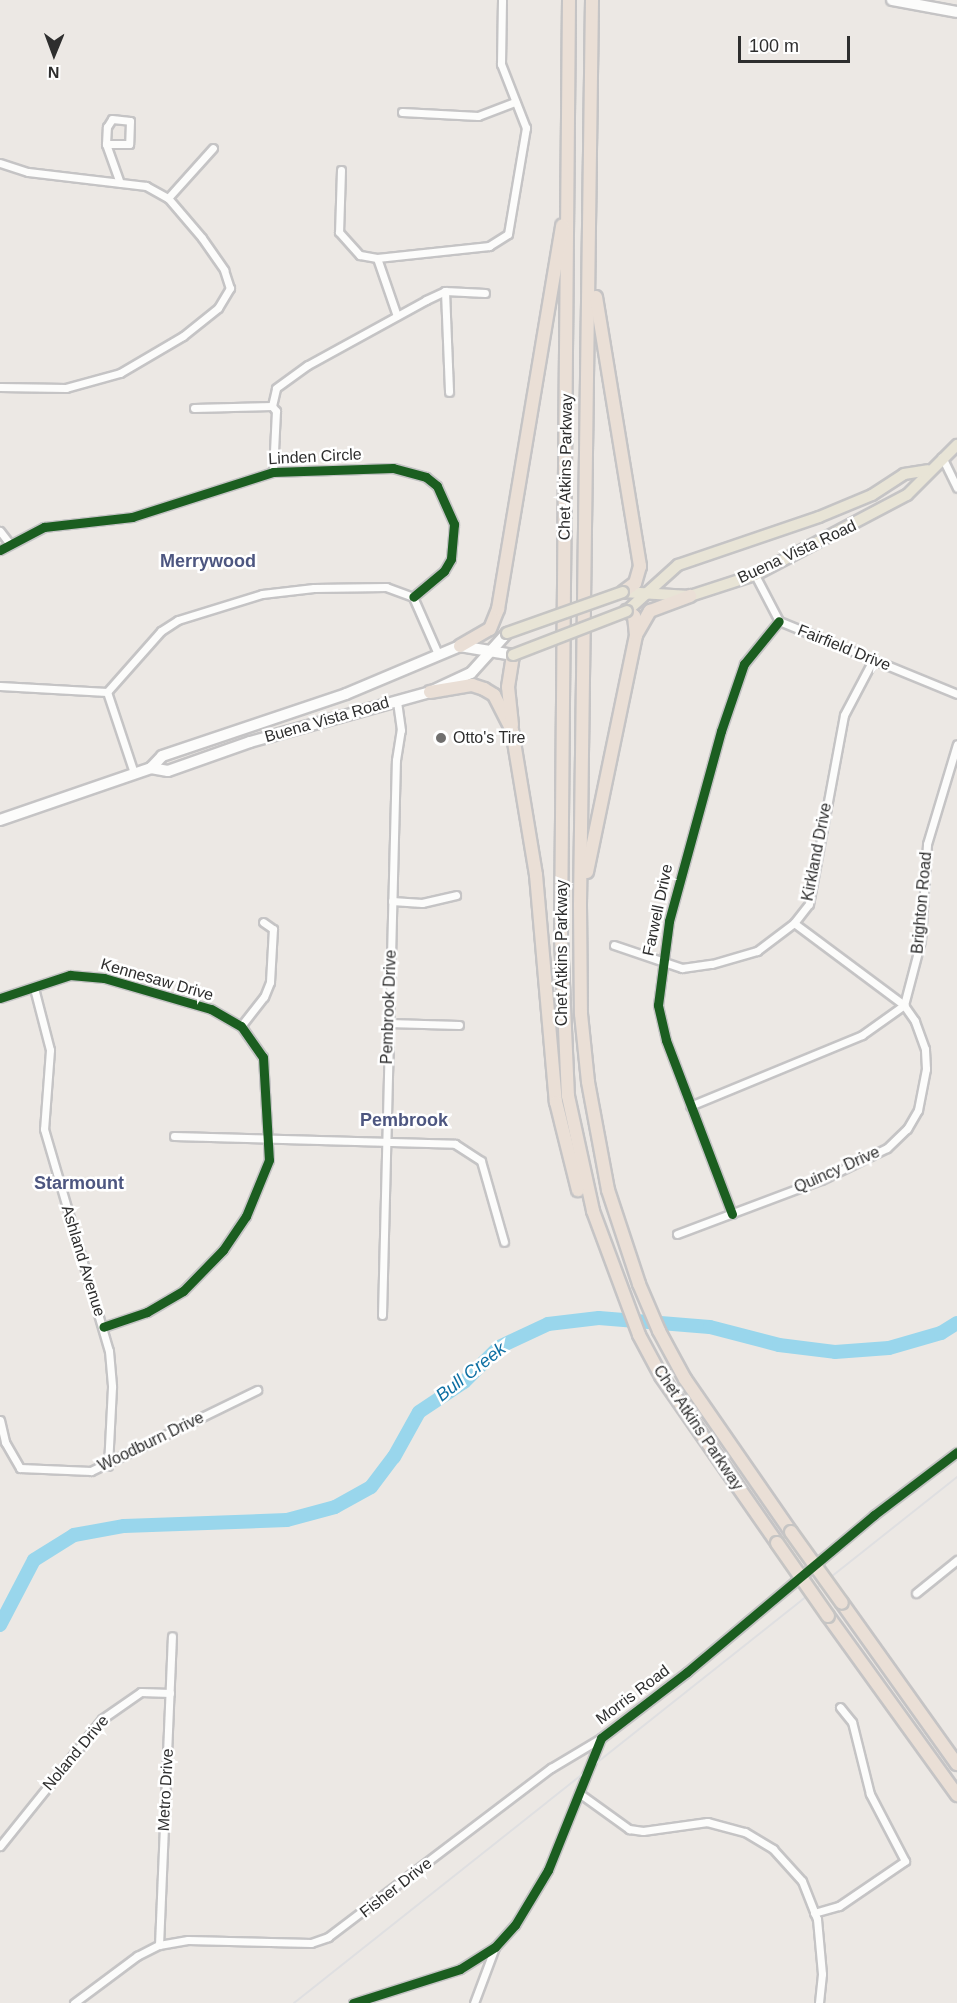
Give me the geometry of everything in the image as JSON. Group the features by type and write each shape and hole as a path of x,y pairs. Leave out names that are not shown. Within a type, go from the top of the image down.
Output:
{"highway":[{"name":"Chet Atkins Parkway","path":"569,0 563,1030 568,1096 579,1158 610,1270 639,1335 661,1376 828,1616 957,1795"},
{"name":"Chet Atkins Parkway","path":"591,0 591,173 580,905 581,1014 588,1082 608,1190 635,1273 685,1379 957,1764"},
{"path":"591,173 596,306 640,566 635,583 623,592"},
{"path":"460,646 490,629 498,609 569,188"},
{"path":"636,635 650,611 690,596"},
{"path":"580,905 636,635 634,616 627,610"},
{"path":"513,655 508,687 512,730 536,875 556,1102 570,1161 610,1270"},
{"path":"430,692 472,685 484,689 494,695 512,730"}],"main road":[{"path":"892,0 957,12"},
{"name":"Buena Vista Road","path":"151,768 168,771 250,742 430,692 471,674 507,633 623,592 650,591 690,596 755,575 907,495 928,470 957,445"},
{"name":"Buena Vista Road","path":"0,820 151,768 162,756 346,694 460,646 513,655 627,610 678,565 819,517 872,495 904,474 928,470"}],"street":[{"path":"341,170 339,232 360,255 377,258 489,246 508,234 526,128 501,64 502,0"},
{"path":"402,112 478,116 515,102"},
{"path":"106,144 129,144 130,121 112,119 107,127 106,144 120,183"},
{"path":"168,198 213,148"},
{"path":"0,163 28,172 146,186 168,198 202,238 224,270 230,288 218,308 159,352 120,373 75,386 0,387"},
{"path":"377,258 397,316"},
{"path":"445,291 449,392"},
{"path":"272,406 276,388 308,365 397,316 445,291 485,293"},
{"path":"194,408 272,406"},
{"path":"272,406 276,411 273,472"},
{"path":"942,457 957,488"},
{"name":"Linden Circle","path":"0,550 9,543 44,527 132,517 273,472 393,468 426,477 437,486 454,524 455,547 444,571 413,597"},
{"path":"0,531 9,543"},
{"name":"Fairfield Drive","path":"755,575 779,621 872,662 957,694"},
{"path":"107,692 160,631 202,612 262,594 314,588 386,587 413,597 438,654"},
{"name":"Farwell Drive","path":"732,1214 666,1040 658,1005 662,962 695,819 721,731 744,664 779,621"},
{"name":"Kirkland Drive","path":"614,945 682,968 735,958 757,951 794,923 809,904 844,715 872,662"},
{"path":"0,686 107,692"},
{"path":"107,692 135,774"},
{"name":"Pembrook Drive","path":"382,1315 388,1023 401,730 397,700"},
{"name":"Brighton Road","path":"904,1005 921,940 926,849 957,744"},
{"path":"392,901 422,903 456,895"},
{"path":"241,1026 264,997 270,982 273,929 263,922"},
{"name":"Quincy Drive","path":"677,1234 732,1214 887,1148 907,1129 918,1110 926,1069 921,1032 904,1005 794,923"},
{"name":"Kennesaw Drive","path":"0,998 70,975 104,978 211,1009 241,1026 262,1058 269,1161 260,1187 223,1250 183,1291 147,1312 103,1327"},
{"name":"Ashland Avenue","path":"34,988 50,1050 44,1129 103,1327 112,1387 108,1466"},
{"path":"690,1106 862,1035 904,1005"},
{"path":"388,1023 459,1025"},
{"path":"174,1136 386,1140 455,1144 473,1153 487,1176 504,1242"},
{"name":"Woodburn Drive","path":"0,1420 5,1442 20,1468 91,1471 108,1466 257,1390"},
{"name":"Morris Road","path":"353,2003 460,1969 495,1947 515,1925 548,1870 601,1738 687,1672 874,1515 957,1452"},
{"path":"916,1593 957,1560"},
{"name":"Metro Drive","path":"159,1945 172,1636"},
{"name":"Noland Drive","path":"0,1846 102,1719 141,1692 170,1693"},
{"path":"814,1913 839,1906 904,1861 870,1794 852,1722 840,1707"},
{"name":"Fisher Drive","path":"74,2003 138,1956 159,1945 188,1940 311,1943 328,1937 551,1768 601,1738"},
{"path":"579,1793 629,1829 643,1831 707,1822 745,1832 793,1867 814,1913 822,1974 819,2003"},
{"path":"474,2003 495,1947"}],"waterway":[{"name":"Bull Creek","path":"0,1625 34,1560 74,1535 124,1526 287,1520 335,1507 371,1487 394,1457 419,1412 464,1382 499,1347 548,1324 599,1318 710,1327 779,1345 835,1352 889,1348 941,1333 957,1323"}],"railway":[{"path":"294,2003 957,1477"}],"cycle path":[{"path":"0,550 44,527 132,517 273,472 393,468 426,477 437,486 454,524 451,559 444,571 413,597"},
{"path":"732,1214 666,1040 658,1005 669,921 721,731 744,664 779,621"},
{"path":"0,998 70,975 104,978 211,1009 241,1026 263,1057 269,1160 246,1216 223,1250 183,1291 147,1312 103,1327"},
{"path":"353,2003 460,1969 495,1947 515,1925 548,1870 601,1738 687,1672 874,1515 957,1452"}],"place":[{"name":"Otto's Tire","path":"441,738"}],"district":[{"name":"Merrywood","path":"208,561"},
{"name":"Pembrook","path":"404,1120"},
{"name":"Starmount","path":"79,1183"}]}
